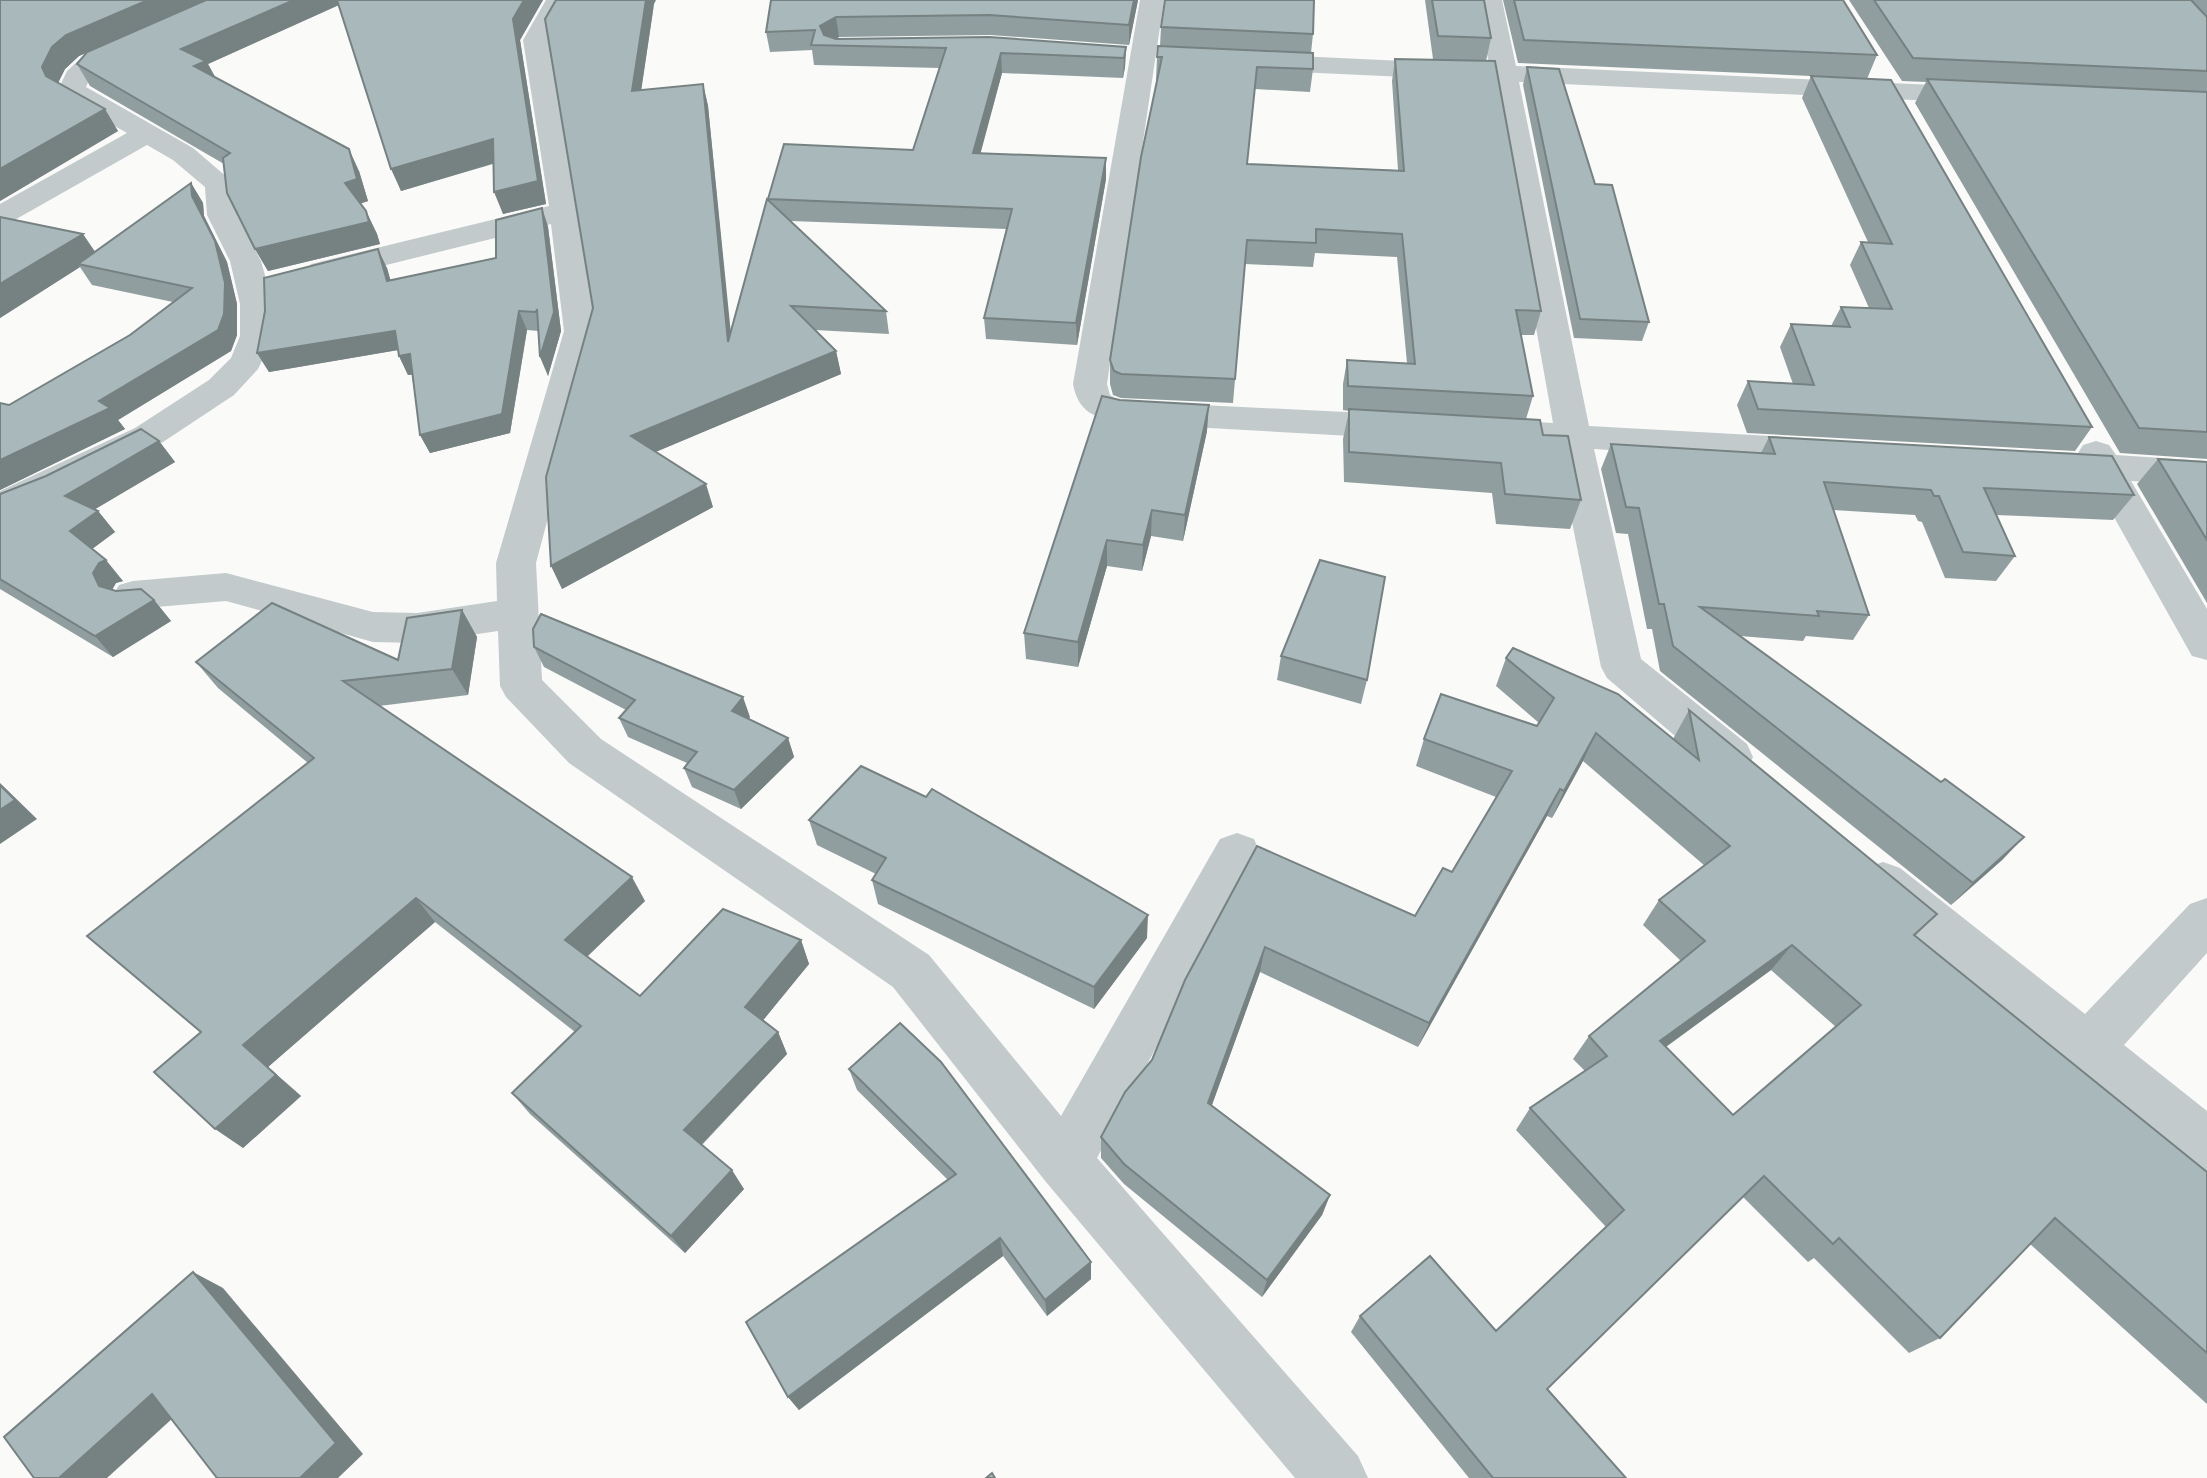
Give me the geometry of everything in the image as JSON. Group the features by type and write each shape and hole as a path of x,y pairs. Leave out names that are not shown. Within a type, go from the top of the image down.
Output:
{"street":[{"path":"235,0 89,65 76,77 72,90 183,154 220,184 222,217 242,251 278,282"},
{"path":"558,0 536,40 565,211 581,331 516,563 521,686 585,751 911,971 1065,1163 1336,1478"},
{"path":"1152,0 1090,384 1092,399 1101,408 1120,412 1854,452"},
{"path":"1490,0 1573,436 1622,667 1756,778"},
{"path":"1221,60 2002,96"},
{"path":"0,216 146,134"},
{"path":"278,282 565,211"},
{"path":"0,506 182,417 231,381 250,360 278,282"},
{"path":"2080,425 2207,645"},
{"path":"2025,462 2207,473"},
{"path":"133,595 226,587 373,627 417,628 518,613"},
{"path":"1065,1163 1237,853"},
{"path":"1854,858 2086,1050 2207,1145"},
{"path":"2086,1050 2207,919"}],"building":[{"path":"0,0 148,0 66,35 52,47 42,67 46,76 105,109 0,169"},
{"path":"206,0 294,0 181,49 206,61 194,66 349,149 357,179 345,183 366,211 369,222 255,249 227,193 223,158 230,153 77,64 87,52"},
{"path":"337,0 524,0 513,19 538,181 494,192 493,139 391,169"},
{"path":"556,0 646,0 632,91 703,84 728,342 767,199 886,311 791,306 836,351 631,436 706,484 551,566 546,477 593,308 545,19"},
{"path":"771,0 1134,0 1129,25 989,15 836,17 820,26 824,35 836,39 989,37 1126,47 1124,58 1001,53 973,153 1106,158 1076,323 984,318 1012,209 768,199 784,144 913,150 946,48 811,45 815,30 766,32"},
{"path":"1165,0 1314,0 1313,34 1161,27"},
{"path":"1432,0 1484,0 1491,38 1438,36"},
{"path":"1514,0 1843,0 1877,55 1524,40"},
{"path":"1874,0 2191,0 2207,17 2207,71 1913,58"},
{"path":"1158,46 1313,53 1313,69 1257,67 1247,164 1404,171 1395,59 1495,61 1541,311 1516,310 1533,396 1348,386 1347,360 1415,364 1402,234 1316,229 1316,243 1247,240 1235,379 1121,374 1114,371 1110,360 1141,157 1162,57 1157,57"},
{"path":"1527,67 1559,69 1595,184 1612,185 1649,322 1580,319"},
{"path":"1811,76 1891,80 2092,427 1758,409 1748,381 1814,385 1791,324 1850,327 1841,307 1892,309 1861,242 1892,244"},
{"path":"1927,79 2207,92 2207,432 2139,428"},
{"path":"191,183 192,196 215,241 225,283 224,314 218,330 99,401 110,408 0,460 0,403 9,405 130,335 192,288 78,264"},
{"path":"542,208 554,312 540,357 537,309 536,312 519,311 502,414 420,435 410,354 399,356 395,331 257,353 265,311 264,278 378,249 387,281 496,258 496,220"},
{"path":"0,217 83,234 0,284"},
{"path":"1102,396 1120,400 1209,405 1185,515 1152,510 1143,545 1107,540 1078,642 1024,633"},
{"path":"1349,409 1540,420 1543,435 1568,436 1581,500 1505,494 1501,463 1349,452"},
{"path":"141,429 159,441 65,496 98,511 70,531 106,560 99,563 93,573 99,586 116,591 141,589 154,600 95,636 0,579 0,494 46,476"},
{"path":"1769,437 2112,456 2134,495 1984,488 2015,556 1963,552 1939,496 1934,496 1931,490 1824,482 1869,615 1817,611 1819,616 1700,607 1941,782 1945,779 2024,837 1973,883 1673,646 1664,604 1659,604 1639,508 1626,507 1611,444 1775,454"},
{"path":"2158,459 2207,462 2207,540"},
{"path":"1320,560 1385,577 1367,680 1281,656"},
{"path":"272,603 398,660 407,618 462,610 452,669 343,681 632,877 565,940 640,996 723,909 801,940 745,1007 778,1032 684,1130 732,1170 671,1236 512,1093 581,1026 416,898 243,1045 276,1075 215,1129 154,1072 201,1032 87,936 314,758 196,662"},
{"path":"541,614 743,697 732,711 788,738 734,790 684,768 697,752 619,718 635,700 534,647 533,629"},
{"path":"1513,648 1618,694 1699,760 1689,710 1937,914 1914,935 2207,1172 2207,1353 2055,1218 1940,1338 1839,1238 1833,1244 1764,1176 1547,1389 1626,1478 1493,1478 1360,1316 1430,1256 1496,1331 1624,1210 1530,1108 1607,1056 1589,1036 1705,941 1659,900 1730,846 1596,733 1564,791 1560,789 1429,1023 1265,947 1208,1103 1330,1195 1267,1280 1124,1164 1101,1137 1125,1092 1152,1060 1185,980 1257,846 1415,916 1443,868 1452,872 1512,771 1424,739 1441,694 1537,726 1554,698 1506,658","holes":["1792,945 1861,1005 1733,1115 1660,1041"]},
{"path":"861,766 926,797 932,789 1148,915 1094,987 872,880 886,858 809,820"},
{"path":"0,785 15,800 0,810"},
{"path":"900,1023 941,1062 1091,1262 1045,1300 1000,1238 788,1397 746,1322 956,1174 849,1069"},
{"path":"193,1272 336,1443 300,1478 217,1478 152,1394 59,1478 34,1478 4,1437"}]}
